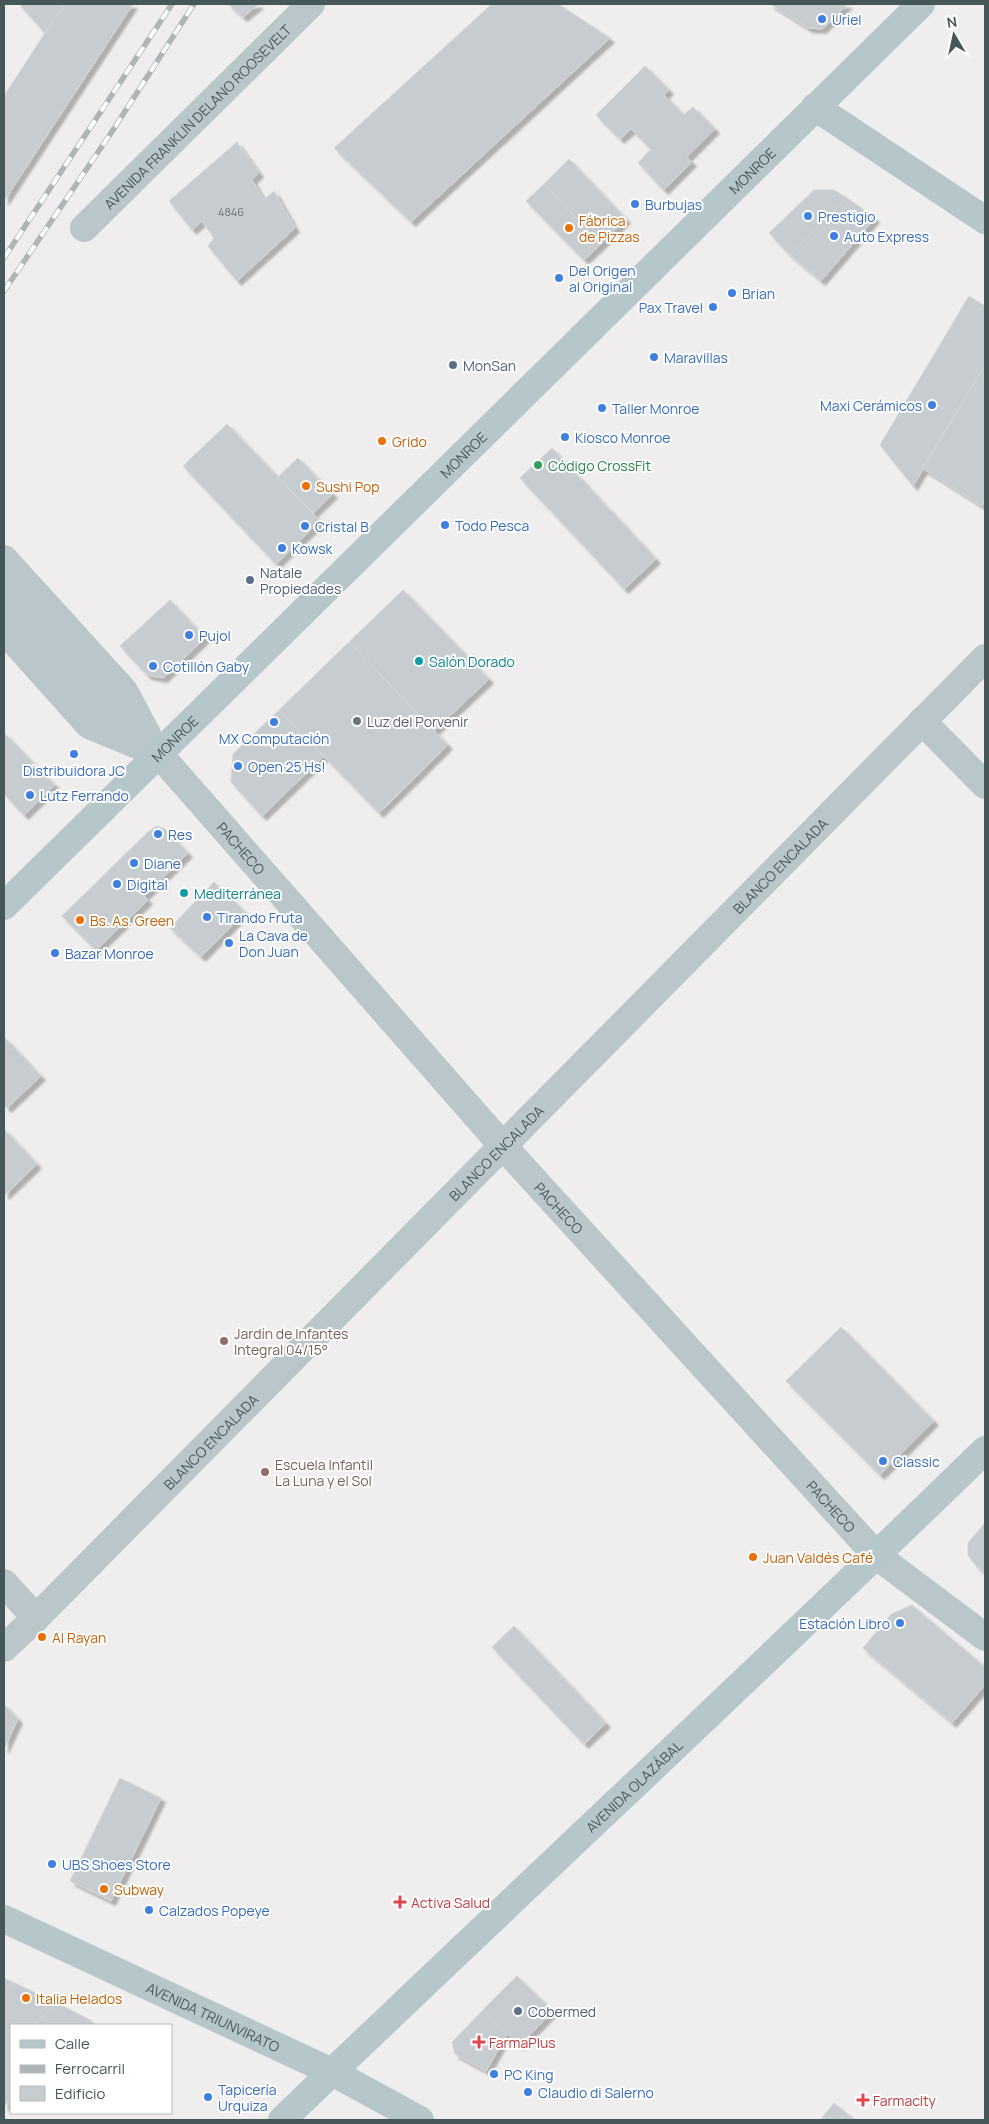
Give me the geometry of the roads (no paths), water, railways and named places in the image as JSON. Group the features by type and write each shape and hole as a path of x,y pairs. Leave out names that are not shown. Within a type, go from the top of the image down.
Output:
{"main road":[{"name":"MONROE","path":"4,906 921,4"},
{"path":"815,107 985,220"},
{"name":"AVENIDA OLAZÁBAL","path":"282,2120 652,1771 985,1450"},
{"name":"AVENIDA TRIUNVIRATO","path":"4,1919 332,2072 420,2120"}],"street":[{"name":"AVENIDA FRANKLIN DELANO ROOSEVELT","path":"84,228 311,4"},
{"name":"PACHECO","path":"4,559 124,691 158,753"},
{"name":"PACHECO","path":"4,594 109,709 158,753 502,1146 877,1556 985,1637"},
{"name":"PACHECO","path":"4,630 90,725 158,753"},
{"name":"BLANCO ENCALADA","path":"4,1648 36,1618 985,658"},
{"path":"922,721 985,785"},
{"path":"4,1583 36,1618"}],"railway":[{"path":"4,258 172,4"},
{"path":"4,291 113,130 194,4"}],"place":[{"name":"Uriel","path":"822,19"},
{"name":"Burbujas","path":"635,204"},
{"name":"Prestigio","path":"808,216"},
{"name":"Fábrica de Pizzas","path":"569,228"},
{"name":"Auto Express","path":"834,236"},
{"name":"Del Origen al Original","path":"559,278"},
{"name":"Brian","path":"732,293"},
{"name":"Pax Travel","path":"713,307"},
{"name":"Maravillas","path":"654,357"},
{"name":"MonSan","path":"453,365"},
{"name":"Maxi Cerámicos","path":"932,405"},
{"name":"Taller Monroe","path":"602,408"},
{"name":"Kiosco Monroe","path":"565,437"},
{"name":"Grido","path":"382,441"},
{"name":"Código CrossFit","path":"538,465"},
{"name":"Sushi Pop","path":"306,486"},
{"name":"Todo Pesca","path":"445,525"},
{"name":"Cristal B","path":"305,526"},
{"name":"Kowsk","path":"282,548"},
{"name":"Natale Propiedades","path":"250,580"},
{"name":"Pujol","path":"189,635"},
{"name":"Salón Dorado","path":"419,661"},
{"name":"Cotillón Gaby","path":"153,666"},
{"name":"Luz del Porvenir","path":"357,721"},
{"name":"MX Computación","path":"274,722"},
{"name":"Distribuidora JC","path":"74,754"},
{"name":"Open 25 Hs!","path":"238,766"},
{"name":"Lutz Ferrando","path":"30,795"},
{"name":"Res","path":"158,834"},
{"name":"Diane","path":"134,863"},
{"name":"Digital","path":"117,884"},
{"name":"Mediterránea","path":"184,893"},
{"name":"Tirando Fruta","path":"207,917"},
{"name":"Bs. As. Green","path":"80,920"},
{"name":"La Cava de Don Juan","path":"229,943"},
{"name":"Bazar Monroe","path":"55,953"},
{"name":"Jardín de Infantes Integral 04/15°","path":"224,1341"},
{"name":"Classic","path":"883,1461"},
{"name":"Escuela Infantil La Luna y el Sol","path":"265,1472"},
{"name":"Juan Valdés Café","path":"753,1557"},
{"name":"Estación Libro","path":"900,1623"},
{"name":"Al Rayan","path":"42,1637"},
{"name":"UBS Shoes Store","path":"52,1864"},
{"name":"Subway","path":"104,1889"},
{"name":"Activa Salud","path":"400,1902"},
{"name":"Calzados Popeye","path":"149,1910"},
{"name":"Italia Helados","path":"26,1998"},
{"name":"Cobermed","path":"518,2011"},
{"name":"FarmaPlus","path":"479,2042"},
{"name":"PC King","path":"494,2074"},
{"name":"Claudio di Salerno","path":"528,2092"},
{"name":"Tapicería Urquiza","path":"208,2097"},
{"name":"Farmacity","path":"863,2100"}]}
